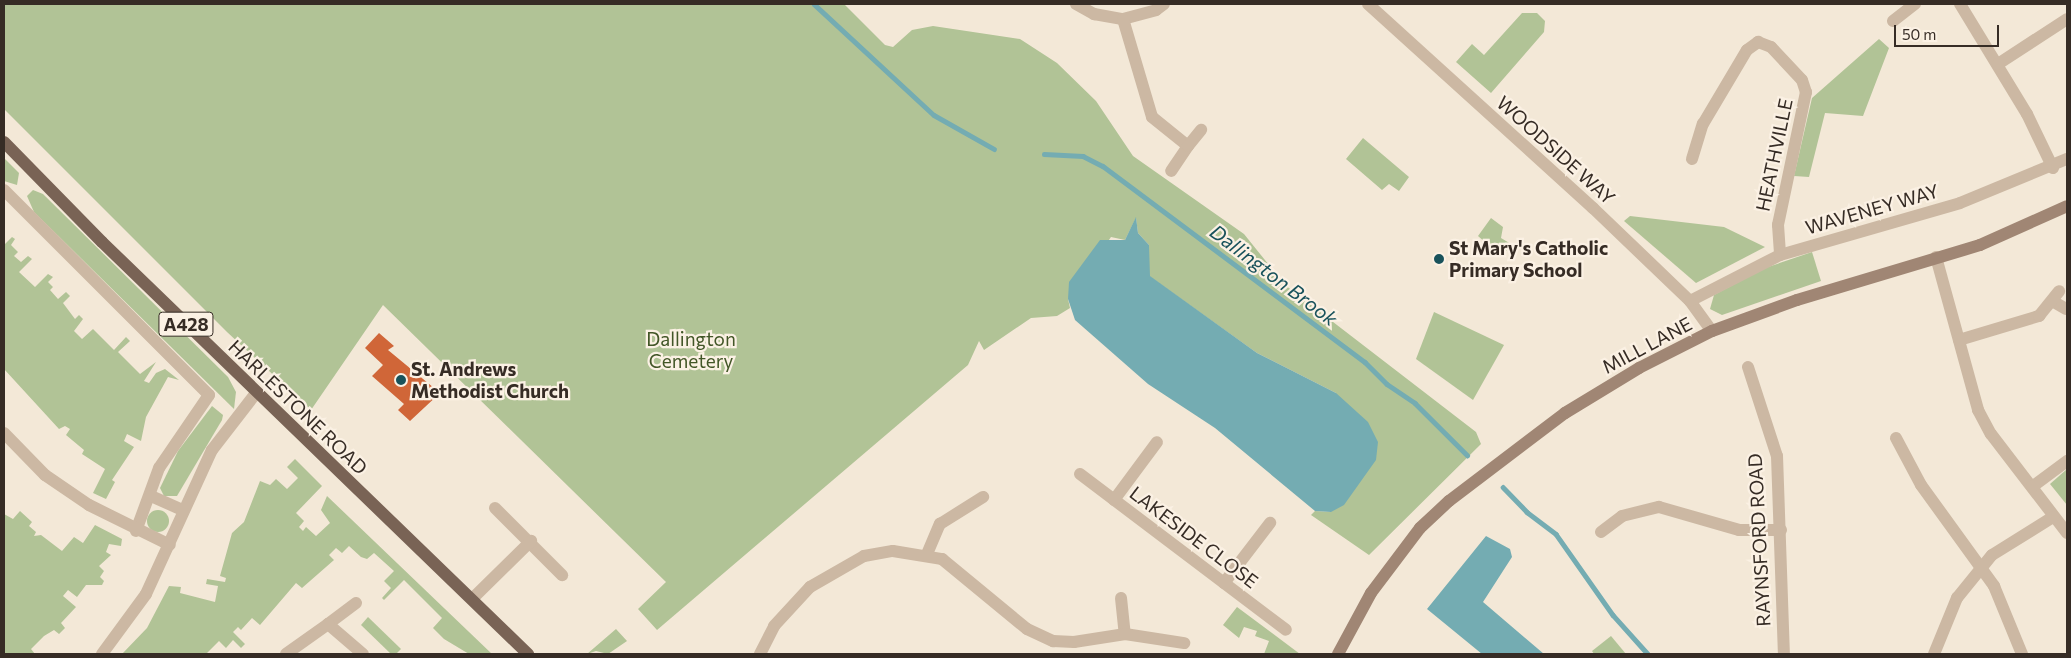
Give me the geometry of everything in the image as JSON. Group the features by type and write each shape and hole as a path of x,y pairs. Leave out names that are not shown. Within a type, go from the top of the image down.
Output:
{"main road":[{"name":"HARLESTONE ROAD","path":"4,142 256,393 528,654"}],"street":[{"path":"1076,4 1094,14 1123,19 1156,10 1164,4"},
{"name":"WOODSIDE WAY","path":"1368,4 1690,301 1712,332"},
{"path":"1893,20 1915,4"},
{"path":"1960,4 1998,64 2053,168"},
{"path":"1123,19 1152,117 1188,146"},
{"path":"1998,64 2067,19"},
{"name":"HEATHVILLE","path":"1692,159 1702,124 1747,50 1758,42 1771,47 1802,80 1806,92 1778,225 1780,255"},
{"path":"1171,171 1201,130"},
{"name":"WAVENEY WAY","path":"1690,301 1780,255 1960,203 2053,168 2067,159"},
{"path":"4,190 209,395 159,468 151,496 136,532"},
{"name":"MILL LANE","path":"1338,654 1371,593 1398,557 1449,500 1564,413 1639,368 1712,332 2013,232 2067,206"},
{"path":"1936,258 1978,410 2053,517 2067,533"},
{"path":"1959,340 2039,316 2056,296 2066,309"},
{"name":"RAYNSFORD ROAD","path":"1748,367 1777,456 1784,654"},
{"path":"102,654 138,607 170,545 183,510 212,450 256,393"},
{"path":"4,433 45,474 136,532 170,545"},
{"path":"1896,438 1921,485 1982,569 2004,606 2022,654"},
{"path":"1114,500 1157,442"},
{"path":"2032,487 2067,460"},
{"name":"LAKESIDE CLOSE","path":"1080,474 1286,630"},
{"path":"151,496 183,510"},
{"path":"926,554 940,524 983,496"},
{"path":"1601,532 1622,516 1659,507 1739,530 1781,530"},
{"path":"495,508 531,541 562,575"},
{"path":"1934,654 1957,598 1992,555 2053,517"},
{"path":"1224,583 1270,523"},
{"path":"472,599 531,541"},
{"path":"760,654 774,626 827,575 864,556 893,551 926,554 966,576 1027,629 1074,648 1126,634 1184,643"},
{"path":"1120,598 1126,634"},
{"path":"286,654 356,603"},
{"path":"328,624 363,654"}],"green space":[{"name":"Dallington Cemetery","path":"4,4 844,4 885,45 893,47 912,30 933,26 1020,39 1057,63 1096,101 1133,156 1244,234 1285,285 1476,432 1481,444 1369,555 1311,515 1315,511 1331,512 1336,393 1257,353 1149,276 1149,245 1138,233 1136,218 1125,240 1111,237 1068,299 1070,308 1057,316 1031,318 984,350 979,341 968,365 657,630 638,609 666,582 383,305 311,410 227,332 4,109"},
{"path":"1522,13 1537,13 1545,21 1544,32 1491,93 1456,62 1472,44 1484,55"},
{"path":"1879,39 1889,48 1863,116 1825,113 1809,177 1794,176 1812,98"},
{"path":"1363,138 1409,177 1399,191 1389,184 1382,190 1346,159"},
{"path":"4,158 19,173 17,185 4,181"},
{"path":"33,190 43,194 228,377 236,392 234,409 34,212 27,196"},
{"path":"1630,216 1724,227 1765,247 1696,283 1624,221"},
{"path":"1491,218 1503,227 1501,238 1511,244 1502,257 1478,236"},
{"path":"12,237 15,239 11,245 18,252 14,256 21,262 28,256 32,259 19,272 35,287 48,274 53,277 48,282 53,287 50,290 58,299 66,292 70,296 63,303 75,319 79,315 83,319 74,331 82,339 93,329 114,350 126,337 130,341 118,352 140,374 156,362 144,381 149,383 156,373 165,369 179,380 168,377 146,417 141,441 127,434 124,441 134,447 112,480 115,482 106,499 93,493 105,469 82,454 84,450 66,435 70,429 65,426 59,429 4,369 4,245"},
{"path":"1812,252 1821,281 1722,315 1710,309 1714,295 1765,268"},
{"path":"1434,312 1504,345 1473,400 1416,359"},
{"path":"212,406 223,415 222,420 177,496 164,496 160,488 178,451"},
{"path":"295,459 322,486 296,513 304,521 299,527 303,531 306,527 316,536 330,523 321,510 327,496 492,654 469,654 444,639 433,628 442,618 404,580 384,600 382,598 391,588 384,581 394,571 374,553 367,559 361,557 349,546 342,553 336,548 329,555 334,560 302,588 296,583 260,625 252,618 241,630 238,627 233,632 245,644 241,648 233,640 226,648 219,641 206,654 122,654 147,628 169,586 181,587 180,593 215,602 218,586 206,584 207,579 225,582 226,578 220,576 232,533 244,522 260,481 270,485 276,479 287,489 298,478 287,467"},
{"path":"2067,469 2067,505 2050,484"},
{"path":"158,510 166,513 169,521 166,529 158,532 150,529 147,521 150,513"},
{"path":"20,511 32,522 29,526 36,532 34,536 41,535 62,551 74,537 83,543 95,525 122,539 121,546 109,544 106,552 111,555 99,566 104,571 100,577 104,581 102,585 86,585 77,597 68,590 63,596 76,607 61,623 65,628 59,634 54,630 44,636 31,649 35,654 4,654 4,514 13,519"},
{"path":"1237,607 1300,654 1264,654 1269,641 1255,636 1257,631 1244,627 1239,638 1223,625"},
{"path":"368,617 401,649 396,654 391,654 361,625"},
{"path":"616,629 627,641 608,654 596,651 587,654"},
{"path":"1611,636 1626,654 1594,654 1592,651"}],"water":[{"path":"1136,217 1138,233 1149,245 1150,276 1257,353 1336,393 1368,422 1378,442 1376,460 1344,505 1331,512 1315,511 1215,428 1148,384 1075,320 1068,299 1069,282 1100,240 1125,240"},
{"path":"1486,536 1510,549 1512,557 1483,602 1544,654 1482,654 1427,609"}],"building":[{"name":"St. Andrews Methodist Church","path":"379,333 394,346 388,350 440,393 410,421 398,410 404,404 372,376 383,365 365,348"}],"waterway":[{"name":"Dallington Brook","path":"814,4 934,115 994,149"},
{"name":"Dallington Brook","path":"1044,154 1083,156 1103,166 1365,362 1387,384 1415,403 1467,455"},
{"name":"Dallington Brook","path":"1503,487 1527,512 1556,534 1613,615 1648,654"}],"place":[{"name":"St Mary's Catholic Primary School","path":"1439,259"},
{"name":"St. Andrews Methodist Church","path":"401,380"}]}
